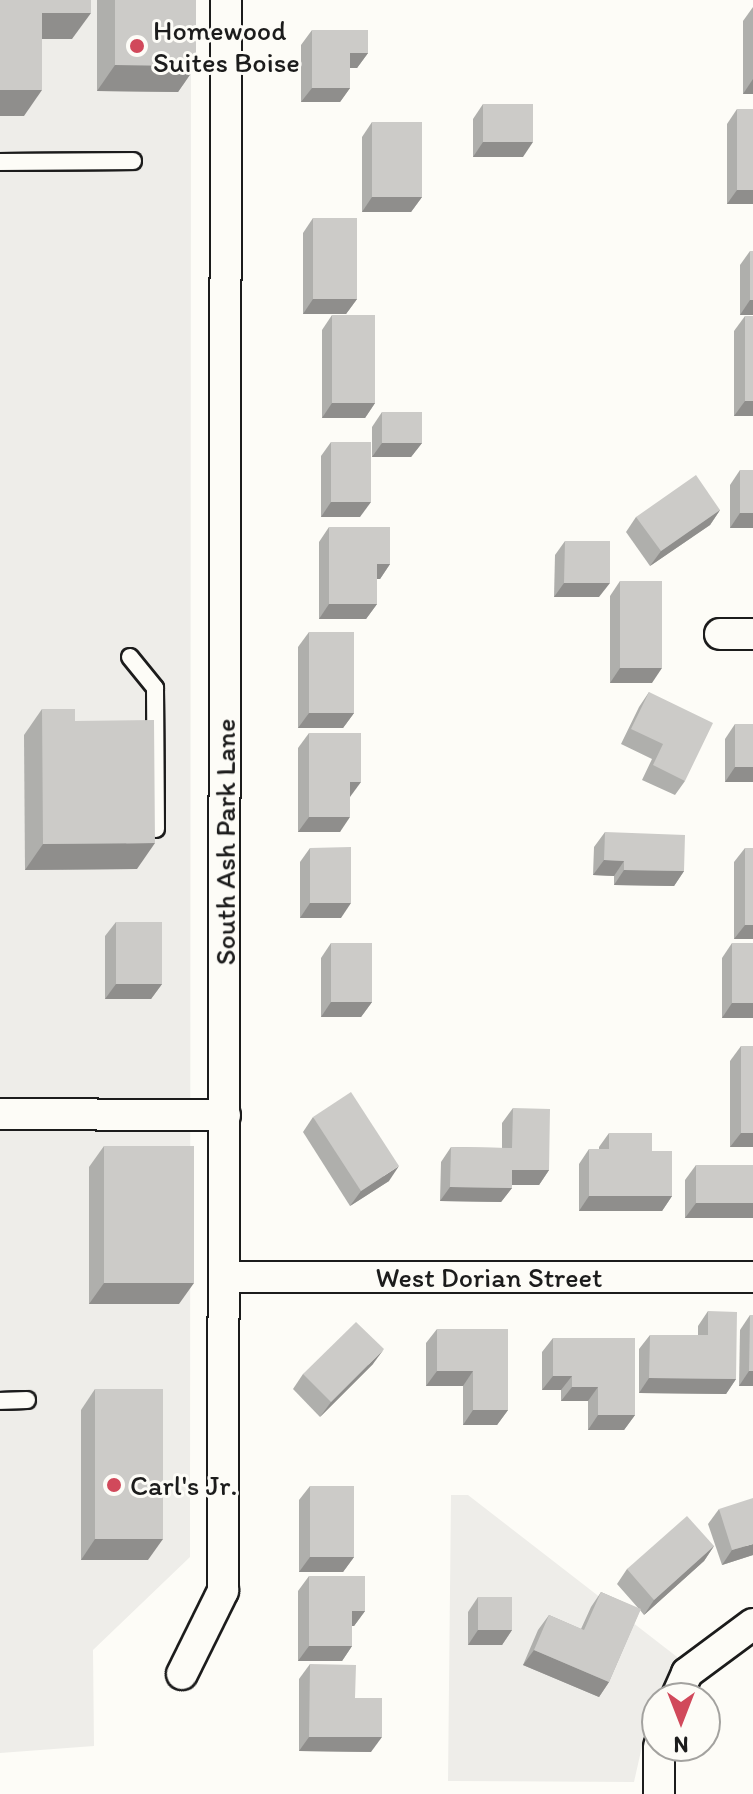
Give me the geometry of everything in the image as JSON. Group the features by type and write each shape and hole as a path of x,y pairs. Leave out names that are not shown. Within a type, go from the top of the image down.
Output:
{"street":[{"name":"South Ash Park Lane","path":"182,1674 223,1591 226,0"},
{"path":"720,634 753,634"},
{"path":"0,1114 225,1115"},
{"name":"West Dorian Street","path":"225,1277 753,1277"},
{"path":"683,1682 687,1673 753,1624"},
{"path":"659,1762 659,1794"}],"lane":[{"path":"0,162 133,161"},
{"path":"130,657 155,688 156,829"},
{"path":"0,1401 27,1400"}],"shaded area":[{"path":"0,0 191,0 190,1557 93,1650 94,1746 0,1753"},
{"path":"451,1495 468,1495 681,1660 668,1682 641,1682 641,1751 634,1782 448,1781"}],"building":[{"name":"Homewood Suites Boise","path":"0,0 91,0 91,13 42,13 42,90 0,90"},
{"path":"115,0 196,0 196,66 115,65"},
{"path":"312,30 368,30 368,53 350,53 350,88 312,88"},
{"path":"483,104 533,104 533,142 483,142"},
{"path":"737,109 753,109 753,190 737,190"},
{"path":"372,122 422,122 422,197 372,197"},
{"path":"313,218 357,218 357,299 313,299"},
{"path":"750,251 753,251 753,300 750,300"},
{"path":"332,315 375,315 375,403 332,403"},
{"path":"745,316 753,316 753,401 745,401"},
{"path":"382,412 422,412 422,443 382,443"},
{"path":"331,442 371,442 371,502 331,502"},
{"path":"740,470 753,470 753,513 740,513"},
{"path":"696,475 720,510 661,551 636,517"},
{"path":"329,527 390,527 390,564 377,564 377,604 329,604"},
{"path":"565,541 610,541 610,583 564,583"},
{"path":"620,581 662,581 662,668 620,668"},
{"path":"309,632 354,632 354,713 309,713"},
{"path":"649,692 713,723 685,781 653,765 663,744 631,729"},
{"path":"42,709 75,709 75,721 154,720 155,843 43,844"},
{"path":"735,724 753,724 753,767 735,767"},
{"path":"309,733 361,733 361,782 350,782 350,817 309,817"},
{"path":"605,832 685,835 684,871 624,870 624,861 604,860"},
{"path":"351,847 351,903 310,903 310,848"},
{"path":"745,848 753,848 753,925 745,925"},
{"path":"116,922 162,922 162,984 116,984"},
{"path":"331,943 372,943 372,1002 331,1002"},
{"path":"732,943 753,943 753,1003 732,1003"},
{"path":"741,1046 753,1046 753,1133 741,1133"},
{"path":"351,1092 399,1166 361,1191 313,1117"},
{"path":"513,1108 550,1109 549,1170 512,1170 512,1188 450,1187 451,1147 512,1148"},
{"path":"609,1133 652,1133 652,1151 672,1151 672,1196 589,1196 589,1149 609,1149"},
{"path":"104,1146 194,1146 194,1283 104,1283"},
{"path":"696,1165 753,1165 753,1203 696,1203"},
{"path":"708,1311 737,1312 736,1379 649,1378 650,1335 708,1335"},
{"path":"750,1315 753,1315 753,1371 749,1371"},
{"path":"356,1322 384,1349 331,1402 303,1374"},
{"path":"437,1329 508,1329 508,1410 473,1410 473,1371 437,1371"},
{"path":"553,1338 635,1338 635,1415 598,1415 598,1387 572,1387 572,1376 553,1376"},
{"name":"Carl's Jr.","path":"95,1389 163,1389 163,1539 95,1539"},
{"path":"310,1486 354,1486 354,1557 310,1557"},
{"path":"753,1498 753,1544 732,1550 719,1509"},
{"path":"687,1516 714,1546 654,1600 627,1569"},
{"path":"309,1576 365,1576 365,1611 352,1611 352,1646 309,1646"},
{"path":"601,1592 641,1609 609,1682 534,1650 549,1615 584,1630"},
{"path":"478,1597 512,1597 512,1630 478,1630"},
{"path":"310,1664 356,1665 355,1698 382,1698 382,1737 309,1737"}],"place":[{"name":"Homewood Suites Boise","path":"137,46"},
{"name":"Carl's Jr.","path":"114,1485"}]}
